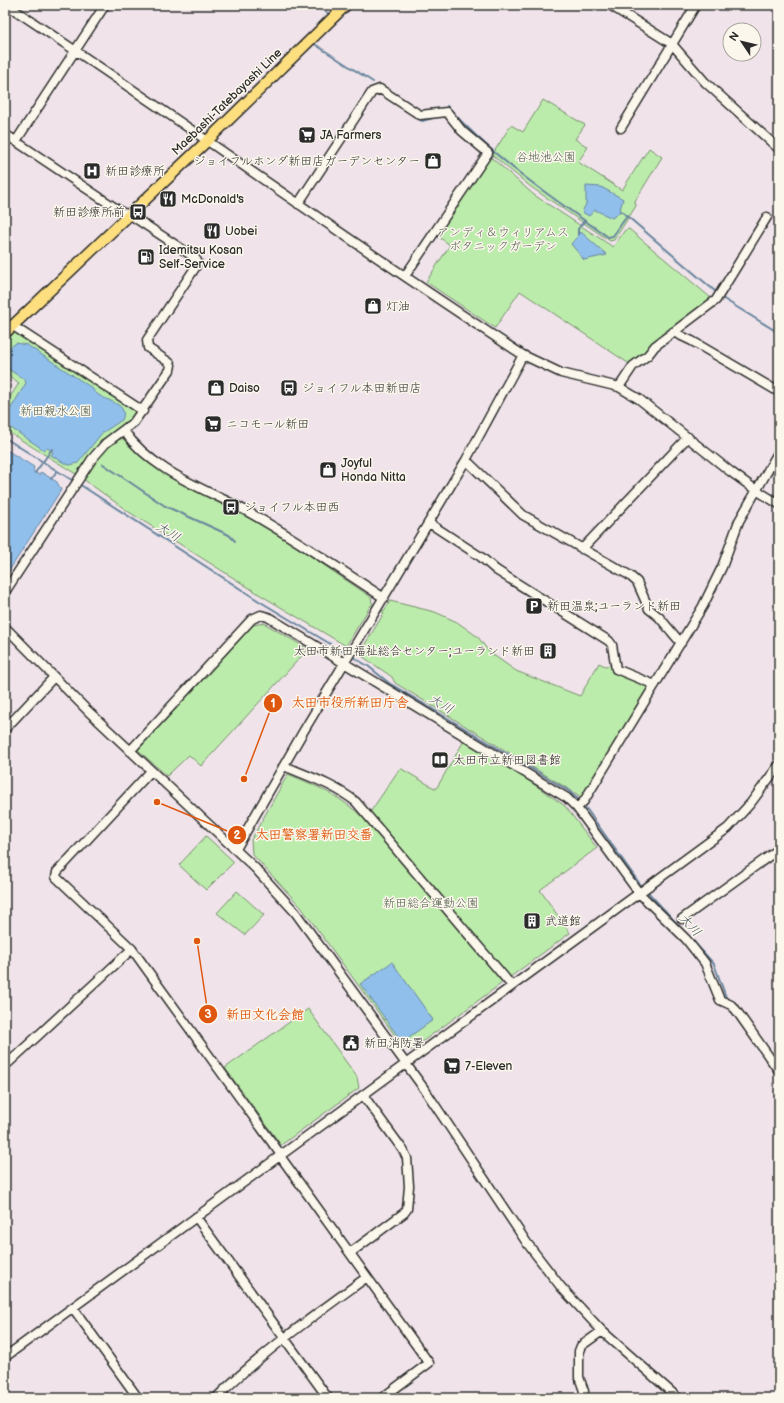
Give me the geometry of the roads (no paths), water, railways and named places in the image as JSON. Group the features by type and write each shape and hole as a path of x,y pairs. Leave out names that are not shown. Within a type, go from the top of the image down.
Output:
{"main road":[{"name":"Maebashi-Tatebayashi Line","path":"9,329 207,141 346,5"}],"street":[{"path":"7,5 76,50 298,204 523,355 560,373 619,387 639,399 756,490 779,504"},
{"path":"16,141 105,5"},
{"path":"610,5 672,44 705,82 779,149"},
{"path":"621,128 696,5"},
{"path":"298,204 372,92 380,89 420,115 447,112 462,131 488,153 405,276"},
{"path":"5,134 123,213 129,214 194,257 197,261 195,268 147,340 148,348 171,365 143,412 124,432 98,451 72,488 5,592"},
{"path":"619,387 633,366 648,355 655,346 716,300 767,217"},
{"path":"9,329 143,412"},
{"path":"673,332 692,341 779,392"},
{"path":"236,849 466,460 523,355"},
{"path":"124,432 142,451 168,471 261,519 384,598"},
{"path":"582,549 688,437"},
{"path":"577,808 584,801 681,643 714,584 739,521 779,451"},
{"path":"466,460 523,515 626,573 637,582 649,609 659,617 681,643"},
{"path":"429,523 480,557 496,570 609,641 612,645 616,668 655,685"},
{"path":"130,751 247,624 261,615 268,617 346,661 567,798 577,808 670,923 695,950 708,968 720,1000 731,1005 736,1010 779,1071"},
{"path":"5,627 130,751 236,849 272,885 295,912 406,1064 527,1243 561,1287 602,1331 678,1398"},
{"path":"5,729 54,677"},
{"path":"5,1357 728,828 750,804 779,765"},
{"path":"284,766 325,783 342,792 356,802 512,986"},
{"path":"151,771 56,875 57,879 132,950 429,1363 382,1398"},
{"path":"682,919 779,849"},
{"path":"5,1066 132,950"},
{"path":"350,1253 404,1213 409,1186 409,1165 403,1150 363,1095"},
{"path":"196,1217 328,1398"},
{"path":"216,1398 281,1334 367,1277"},
{"path":"73,1308 138,1398"},
{"path":"583,1398 584,1391 579,1377 579,1350 581,1346 602,1331"}],"water":[{"path":"586,186 601,187 623,199 619,213 612,218 595,210 589,216 582,212 586,204"},
{"path":"581,232 607,255 584,260 571,244"},
{"path":"16,343 27,345 92,388 95,393 113,402 122,409 124,413 122,420 102,433 78,463 70,465 64,463 51,455 53,452 47,448 44,450 5,424 5,418 26,383 25,380 5,367 5,351"},
{"path":"5,449 34,467 33,471 39,475 41,472 57,482 61,490 5,577"},
{"path":"392,962 433,1020 402,1042 360,984"}],"waterway":[{"path":"316,5 329,14"},
{"path":"313,43 373,82"},
{"path":"447,106 503,160 544,192 608,237 613,236 627,216"},
{"path":"417,118 422,121 437,117"},
{"path":"620,210 716,292"},
{"path":"578,235 578,229 584,221"},
{"path":"722,298 779,333"},
{"name":"大川","path":"5,438 75,482"},
{"name":"大川","path":"35,473 52,449"},
{"path":"103,464 165,506 229,535 235,541"},
{"path":"51,479 57,471"},
{"name":"大川","path":"79,484 259,601 347,654"},
{"name":"大川","path":"351,656 368,666 389,683 569,791 580,801"},
{"name":"大川","path":"583,804 642,887"},
{"name":"大川","path":"646,890 714,964 727,1000"}],"place":[{"name":"JA Farmers","path":"307,135"},
{"name":"ジョイフルホンダ新田店ガーデンセンター","path":"433,161"},
{"name":"新田診療所","path":"92,171"},
{"name":"McDonald's","path":"168,199"},
{"name":"新田診療所前","path":"138,212"},
{"name":"Uobei","path":"212,231"},
{"name":"Idemitsu Kosan Self-Service","path":"146,257"},
{"name":"灯油","path":"373,306"},
{"name":"Daiso","path":"216,388"},
{"name":"ジョイフル本田新田店","path":"289,388"},
{"name":"ニコモール新田","path":"213,424"},
{"name":"Joyful Honda Nitta","path":"328,470"},
{"name":"ジョイフル本田西","path":"231,507"},
{"name":"新田温泉;ユーランド新田","path":"534,606"},
{"name":"太田市新田福祉総合センター;ユーランド新田","path":"548,651"},
{"name":"太田市立新田図書館","path":"440,760"},
{"name":"太田市役所新田庁舎","path":"244,779"},
{"name":"太田警察署新田交番","path":"157,802"},
{"name":"武道館","path":"532,921"},
{"name":"新田文化会館","path":"197,941"},
{"name":"新田消防署","path":"351,1043"},
{"name":"7-Eleven","path":"452,1066"}],"park label":[{"name":"谷地池公園","path":"546,157"},
{"name":"アンディ＆ウィリアムス ボタニックガーデン","path":"503,239"},
{"name":"新田親水公園","path":"56,411"},
{"name":"新田総合運動公園","path":"431,903"}]}
